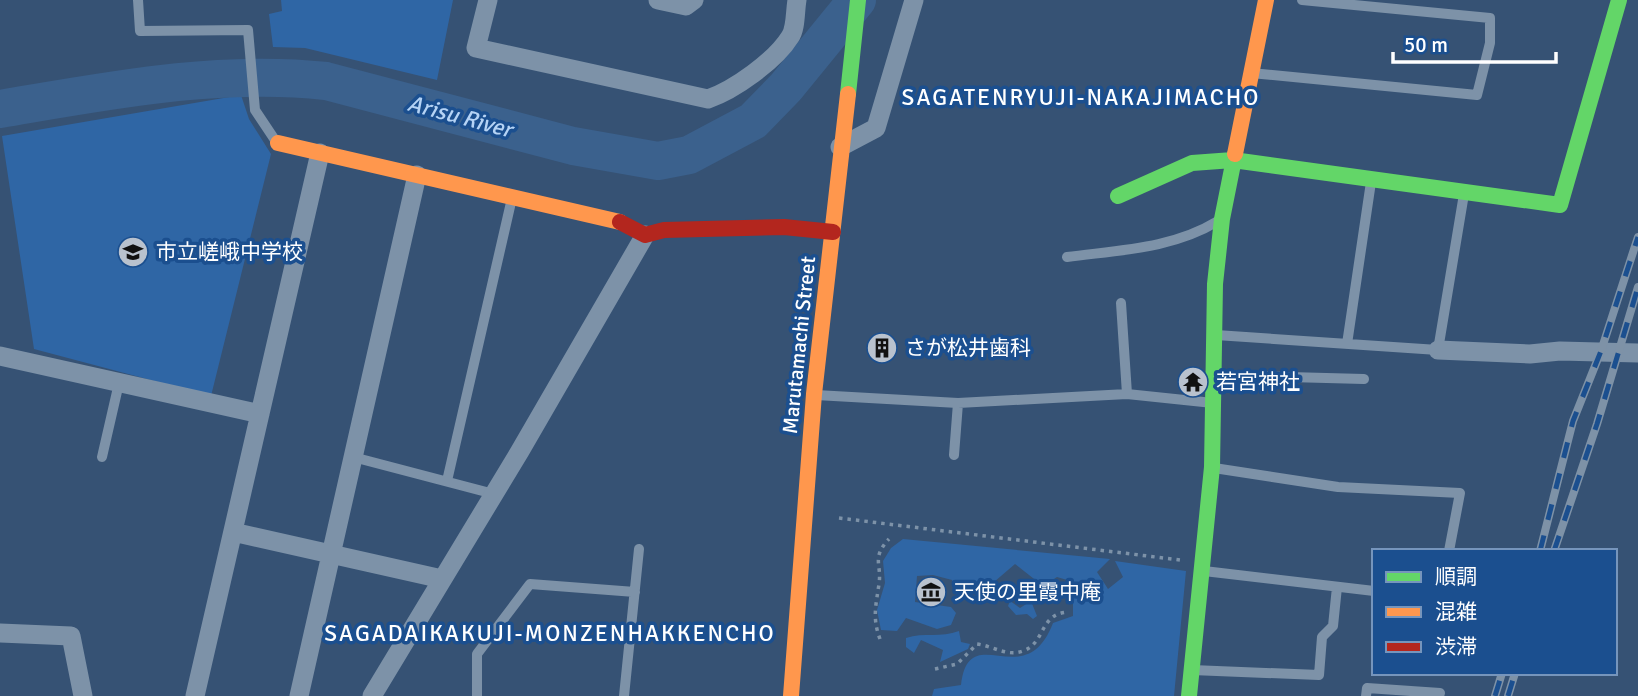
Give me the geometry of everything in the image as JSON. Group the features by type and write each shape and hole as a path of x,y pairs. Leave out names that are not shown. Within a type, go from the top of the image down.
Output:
{"street":[{"path":"488,0 476,48 708,99 730,91 756,71 791,36 797,0"},
{"path":"658,0 686,6 694,0"},
{"name":"Marutamachi Street","path":"790,696 814,394 858,0"},
{"path":"840,148 876,128 914,0"},
{"path":"1189,696 1204,512 1212,467 1215,284 1222,219 1265,0"},
{"path":"1118,195 1192,163 1233,160 1560,205 1619,0"},
{"path":"278,143 623,223 645,235 664,230 783,227 833,232"},
{"path":"195,696 320,153"},
{"path":"299,696 417,176"},
{"path":"372,696 645,235"},
{"path":"1438,350 1530,354 1560,351 1638,353"},
{"path":"0,356 260,414"},
{"path":"233,532 442,579"},
{"path":"0,633 71,636 83,696"}],"lane":[{"path":"138,0 139,31 248,30 255,110 278,143"},
{"path":"1251,73 1477,95 1490,43 1490,18 1302,0"},
{"path":"1347,344 1372,179"},
{"path":"1215,335 1438,350 1465,191"},
{"path":"447,481 512,198"},
{"path":"1067,257 1179,240 1222,219"},
{"path":"1121,303 1127,394"},
{"path":"1215,374 1364,379"},
{"path":"102,457 119,383"},
{"path":"814,394 958,403 1127,394 1215,404"},
{"path":"954,455 958,403"},
{"path":"353,457 494,494"},
{"path":"1212,467 1338,487 1461,493 1449,549"},
{"path":"624,696 639,549"},
{"path":"1201,566 1372,591"},
{"path":"477,696 477,654 530,584 635,592"},
{"path":"1191,670 1319,675 1322,637 1333,626 1337,587"},
{"path":"1366,696 1367,688 1440,693 1439,696"}],"path":[{"path":"839,519 891,528 1201,566"},
{"path":"880,639 873,611 880,583 877,564 882,546 890,539"},
{"path":"935,668 957,664 977,644 992,646 1003,652 1023,652 1038,640 1044,624 1050,618 1069,612"}],"shaded area":[{"path":"281,0 453,0 437,80 305,48 273,47 269,14 282,11"},
{"path":"241,95 249,119 271,154 211,396 34,349 2,136"},
{"path":"903,539 1110,559 1097,572 1108,589 1123,577 1115,561 1186,571 1174,696 932,696 934,689 961,685 966,666 975,657 1014,657 1028,654 1041,644 1053,623 1073,616 1073,595 1067,580 1057,577 1043,586 1015,564 994,582 958,595 952,580 933,575 917,576 915,602 951,607 956,613 951,625 937,629 906,618 897,631 881,630 877,610 885,583 883,561 891,548"},
{"path":"1010,601 1020,608 1031,601 1037,616 1033,619 1027,614 1016,615 1008,606"},
{"path":"959,631 961,642 970,644 968,649 940,662 943,650 921,640 914,653 906,647 906,638"}],"waterway":[{"name":"Arisu River","path":"0,109 122,89 204,80 285,78 326,81 573,146 658,161 689,155 753,121 786,87 857,0"}],"railway":[{"path":"1541,549 1573,421 1601,351 1638,237"},
{"path":"1555,549 1597,424 1638,287"},
{"path":"1495,696 1501,675"},
{"path":"1508,696 1514,675"}],"traffic: fast":[{"path":"848,94 858,0"},
{"path":"1118,196 1192,163 1233,160 1560,205 1619,0"},
{"path":"1189,696 1212,467 1215,284 1222,219 1235,154"}],"traffic: slow":[{"path":"1235,154 1266,0"},
{"path":"791,696 814,394 848,94"},
{"path":"278,143 620,222"}],"traffic: jam":[{"path":"620,222 645,235 664,230 784,227 833,232"}],"place":[{"name":"市立嵯峨中学校","path":"133,252"},
{"name":"さが松井歯科","path":"882,348"},
{"name":"若宮神社","path":"1193,382"},
{"name":"天使の里霞中庵","path":"931,592"}],"district":[{"name":"SAGATENRYUJI-NAKAJIMACHO","path":"1081,97"},
{"name":"SAGADAIKAKUJI-MONZENHAKKENCHO","path":"550,633"}]}
